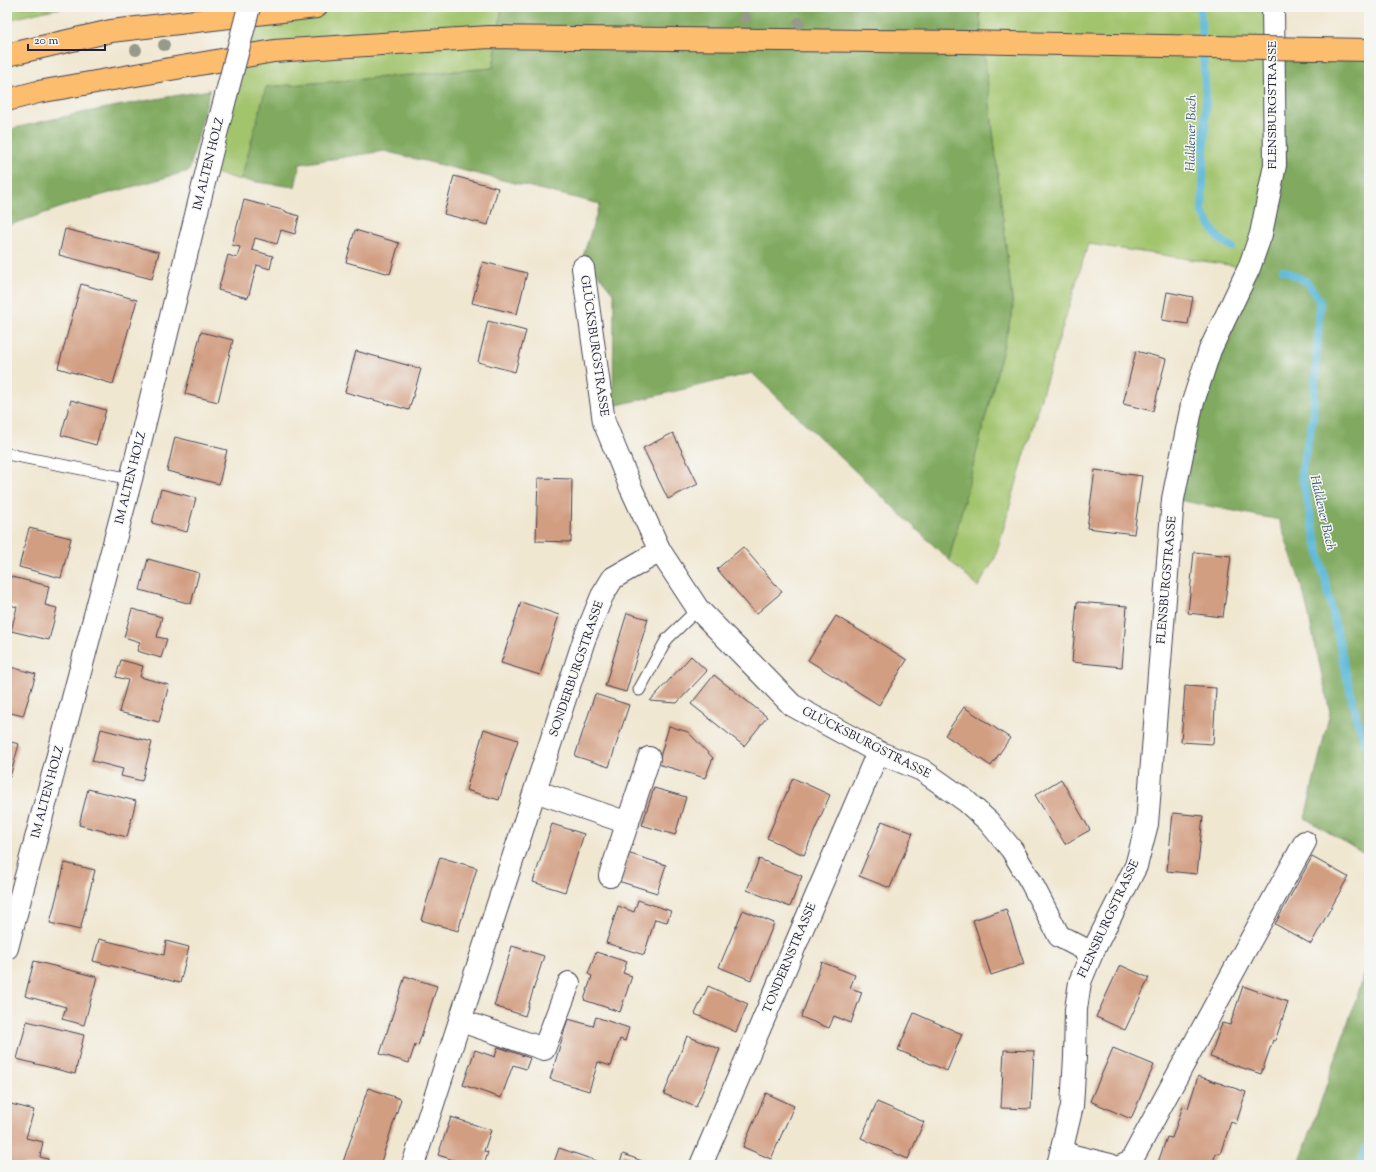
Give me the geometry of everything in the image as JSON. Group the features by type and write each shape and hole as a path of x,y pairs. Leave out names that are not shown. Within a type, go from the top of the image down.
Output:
{"highway":[{"path":"7,55 111,32 316,7"},
{"path":"7,100 38,92 274,51 457,39 964,42 1369,50"}],"street":[{"name":"IM ALTEN HOLZ","path":"7,948 131,480 214,142 249,7"},
{"name":"FLENSBURGSTRASSE","path":"1110,1165 1060,1159 1072,1106 1076,1057 1076,1009 1080,982 1092,953 1136,866 1147,824 1174,499 1192,405 1210,350 1249,268 1261,234 1274,165 1273,7"},
{"name":"GLÜCKSBURGSTRASSE","path":"584,268 604,422 631,488 660,551 698,609 792,705 878,752 922,770 966,801 989,822 1012,850 1031,882 1059,936 1092,953"},
{"name":"SONDERBURGSTRASSE","path":"413,1165 584,640 602,596 613,578 660,551"},
{"name":"TONDERNSTRASSE","path":"701,1165 878,752"},
{"path":"610,876 649,758"},
{"path":"535,791 628,822"},
{"path":"1124,1165 1130,1162 1305,842"},
{"path":"461,1021 544,1049 568,983"}],"lane":[{"path":"7,454 131,480"},
{"path":"639,690 667,639 698,609"}],"green space":[{"path":"7,7 68,7 7,20"},
{"path":"238,7 502,7 493,68 267,87 241,180 207,171"},
{"path":"502,7 979,7 1013,309 949,560 752,373 613,406 614,294 583,256 600,204 384,151 300,164 295,187 241,180 266,87 493,68"},
{"path":"979,7 1273,7 1275,165 1249,268 1088,244 1040,401 995,558 978,587 949,560 1013,309"},
{"path":"1270,48 1369,50 1369,857 1305,818 1330,712 1303,590 1279,520 1174,499 1192,405 1261,234"},
{"path":"210,90 189,171 74,203 7,226 7,130 57,118 159,98"},
{"path":"1369,961 1369,1165 1299,1165"}],"building":[{"path":"454,176 498,188 488,225 444,214"},
{"path":"244,200 299,216 295,234 281,230 277,244 255,238 252,250 273,256 270,269 257,265 248,298 218,290 228,255 237,258 240,247 232,245"},
{"path":"65,229 159,252 152,279 59,255"},
{"path":"355,230 399,243 390,274 346,262"},
{"path":"483,262 527,273 517,314 472,303"},
{"path":"81,284 137,300 113,384 58,368"},
{"path":"1167,292 1193,297 1188,324 1162,320"},
{"path":"488,321 526,331 515,372 478,362"},
{"path":"201,332 233,340 218,402 185,394"},
{"path":"356,351 421,369 409,410 345,392"},
{"path":"1136,351 1166,359 1153,411 1123,404"},
{"path":"71,400 106,410 96,445 61,435"},
{"path":"673,433 698,484 668,499 643,448"},
{"path":"175,437 227,450 219,484 167,471"},
{"path":"1095,470 1142,476 1134,534 1087,528"},
{"path":"538,478 572,479 571,542 536,541"},
{"path":"161,489 196,498 187,532 152,523"},
{"path":"29,528 71,538 61,578 19,567"},
{"path":"743,547 782,592 756,614 717,569"},
{"path":"1194,552 1231,556 1223,617 1188,613"},
{"path":"148,559 199,573 191,604 140,590"},
{"path":"8,576 49,586 45,605 57,608 49,640 11,631 17,607 7,604"},
{"path":"521,602 559,615 540,675 501,663"},
{"path":"1077,602 1127,606 1122,667 1072,662"},
{"path":"132,609 162,617 157,637 167,639 161,658 137,651 140,642 124,637"},
{"path":"627,613 648,619 626,692 605,686"},
{"path":"836,616 907,660 879,705 808,660"},
{"path":"691,656 707,671 677,703 650,701"},
{"path":"121,660 143,666 140,677 169,685 159,722 119,712 128,680 116,677"},
{"path":"7,666 36,674 23,716 7,712"},
{"path":"714,675 767,717 744,746 691,704"},
{"path":"1185,686 1216,688 1213,744 1181,742"},
{"path":"595,694 629,705 609,767 575,756"},
{"path":"964,707 1010,738 991,766 945,735"},
{"path":"669,726 688,732 713,758 705,778 658,764"},
{"path":"101,729 152,742 142,781 121,776 123,769 92,761"},
{"path":"484,729 518,740 499,800 466,790"},
{"path":"7,741 19,744 10,777 7,776"},
{"path":"793,778 830,795 804,855 767,838"},
{"path":"1061,779 1090,830 1065,844 1035,795"},
{"path":"654,788 686,797 675,835 642,825"},
{"path":"88,789 136,801 127,837 79,825"},
{"path":"1173,813 1203,816 1197,874 1167,871"},
{"path":"882,821 913,833 890,888 859,876"},
{"path":"552,824 584,834 565,892 533,882"},
{"path":"627,853 666,865 657,893 618,881"},
{"path":"440,857 477,868 458,931 421,920"},
{"path":"1312,857 1348,877 1311,944 1275,924"},
{"path":"759,859 802,876 790,907 747,890"},
{"path":"65,863 95,870 80,930 50,923"},
{"path":"638,900 671,911 667,922 655,919 644,955 606,943 618,906 634,912"},
{"path":"1006,909 1024,964 991,975 973,920"},
{"path":"743,910 774,923 751,980 719,967"},
{"path":"99,939 164,955 166,941 189,947 180,983 93,961"},
{"path":"512,946 544,956 525,1016 494,1006"},
{"path":"596,952 627,962 623,973 632,976 620,1012 584,1000 592,976 588,974"},
{"path":"34,961 97,977 84,1025 62,1019 66,1007 25,996"},
{"path":"822,962 855,975 850,988 862,992 851,1023 834,1016 829,1028 801,1017"},
{"path":"1120,965 1149,978 1125,1030 1096,1017"},
{"path":"405,976 437,986 418,1046 415,1045 409,1063 380,1054"},
{"path":"708,986 748,1004 736,1032 695,1014"},
{"path":"1243,986 1288,1002 1275,1041 1273,1040 1261,1074 1210,1057 1222,1023 1230,1025"},
{"path":"914,1013 962,1034 947,1071 898,1050"},
{"path":"596,1017 629,1028 625,1041 620,1039 611,1066 598,1062 589,1091 550,1079 568,1019 593,1026"},
{"path":"27,1021 84,1035 75,1074 17,1059"},
{"path":"687,1036 720,1049 696,1107 664,1094"},
{"path":"498,1047 530,1058 526,1069 513,1065 501,1098 463,1085 475,1050 495,1057"},
{"path":"1113,1048 1154,1065 1131,1119 1090,1101"},
{"path":"1004,1050 1034,1051 1031,1109 1001,1108"},
{"path":"1198,1076 1246,1092 1236,1124 1231,1122 1220,1154 1216,1153 1212,1165 1157,1165 1167,1137 1172,1138 1183,1106 1188,1108"},
{"path":"368,1088 401,1099 380,1165 342,1165"},
{"path":"766,1093 794,1106 771,1159 743,1147"},
{"path":"877,1102 924,1122 908,1159 861,1138"},
{"path":"7,1103 34,1110 26,1138 43,1142 40,1157 48,1159 47,1165 7,1165"},
{"path":"451,1117 491,1130 484,1151 488,1152 484,1165 470,1165 438,1155"},
{"path":"559,1148 597,1161 595,1165 553,1165"},
{"path":"623,1154 653,1165 619,1165"}],"waterway":[{"name":"Haldener Bach","path":"1200,7 1206,99 1202,212 1218,238 1232,247"},
{"name":"Haldener Bach","path":"1283,270 1307,282 1320,301 1313,419 1301,473 1356,717 1369,753"},
{"name":"Haldener Bach","path":"1360,1165 1369,1141"}]}
